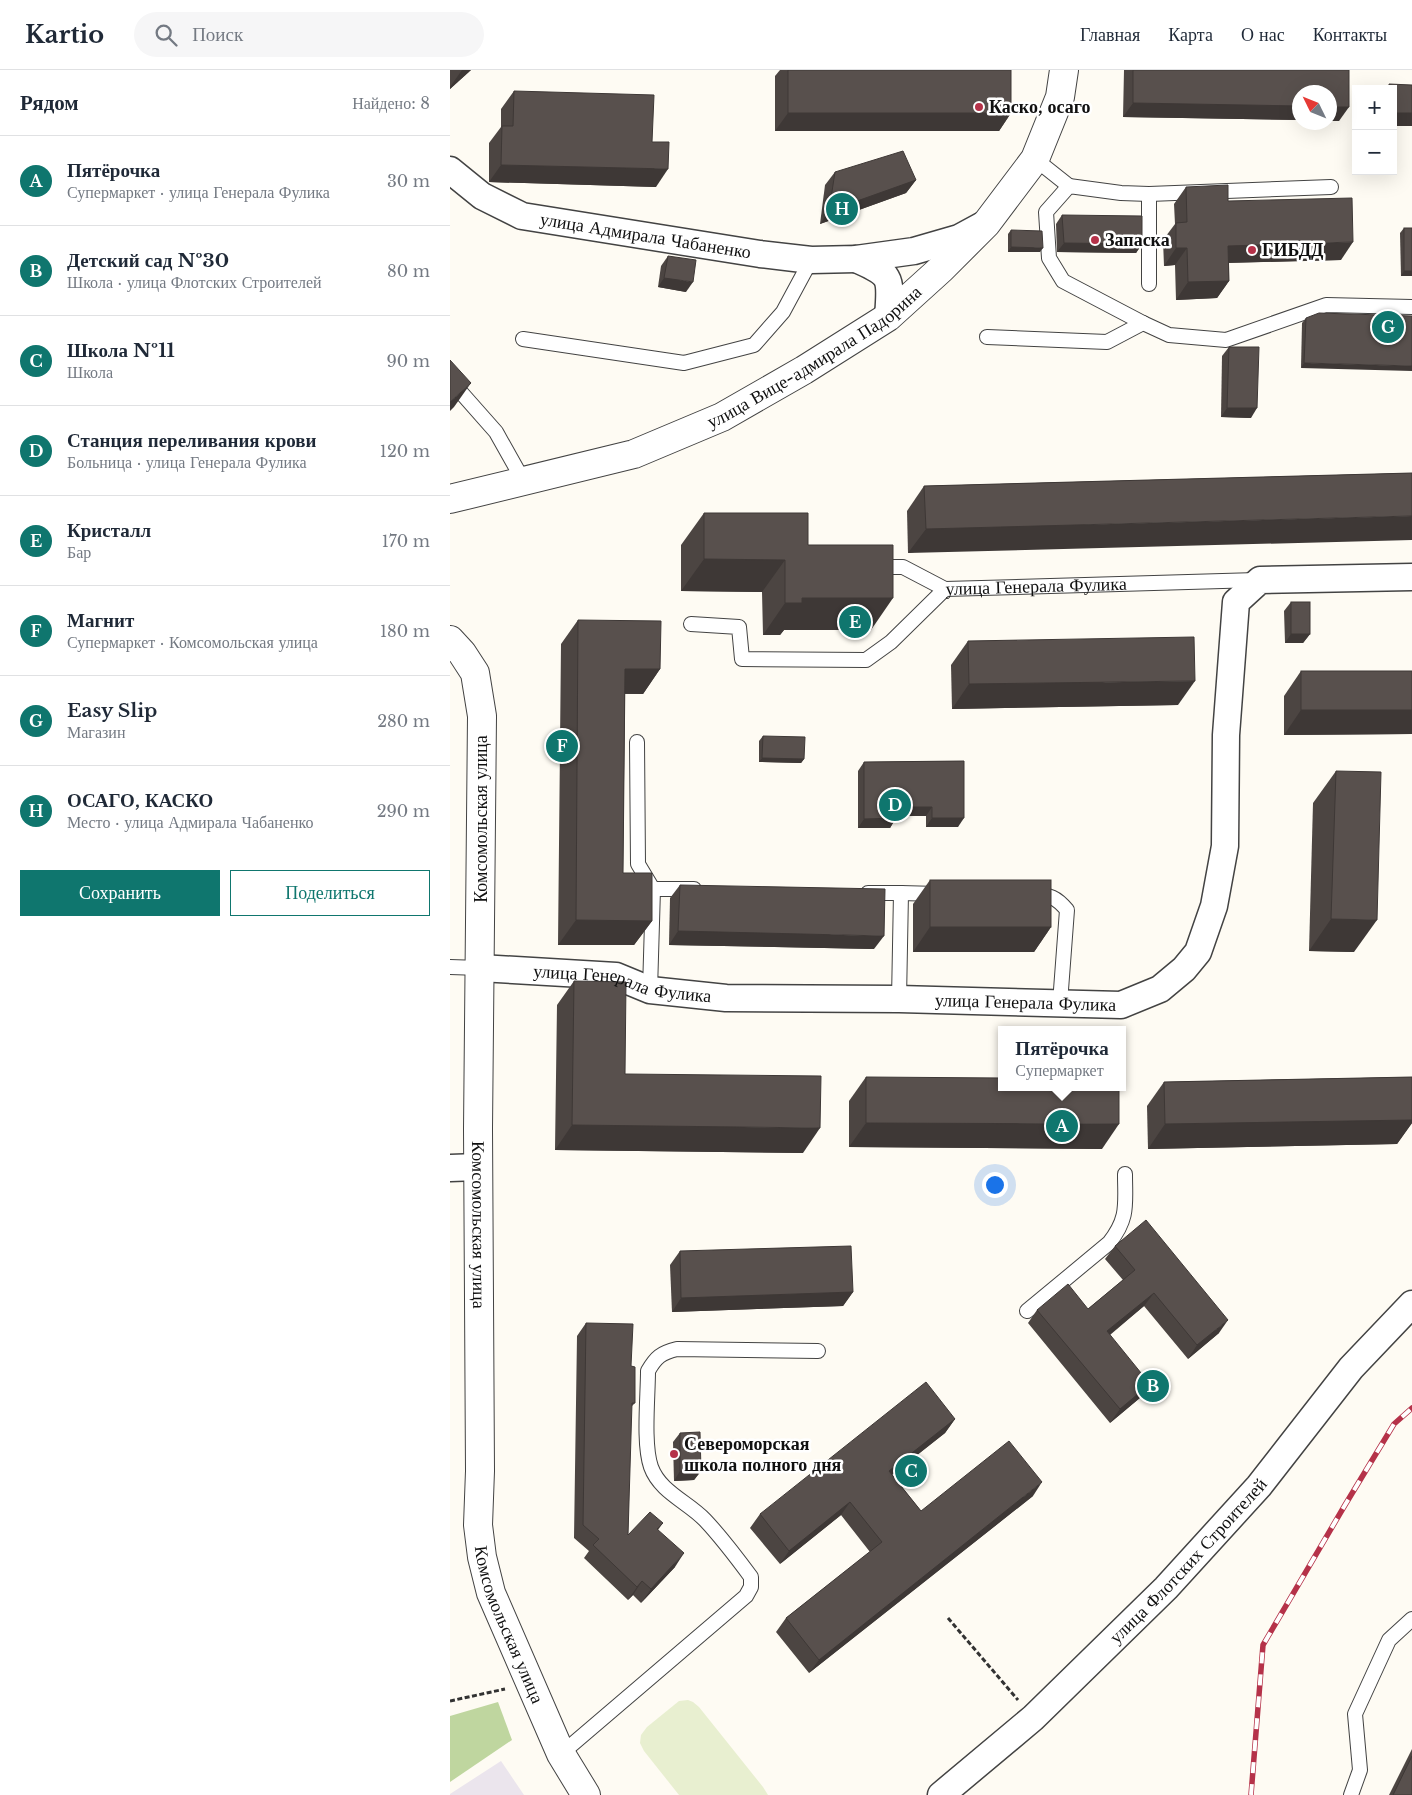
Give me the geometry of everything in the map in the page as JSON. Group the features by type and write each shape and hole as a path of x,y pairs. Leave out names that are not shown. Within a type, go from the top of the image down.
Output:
{"street":[{"name":"улица Вице-адмирала Падорина","path":"450,499 634,454 722,417 804,370 888,317 941,269 986,224 1035,160 1060,97 1064,70"},
{"name":"улица Адмирала Чабаненко","path":"450,170 482,196 522,216 760,254 811,260 856,259 914,251 959,238 986,224"},
{"name":"улица Адмирала Чабаненко","path":"856,259 881,270 890,286 888,317"},
{"name":"улица Генерала Фулика","path":"480,968 616,976 650,990 726,998 898,999 1121,1005 1160,989 1184,970 1198,952 1214,906 1225,846 1226,735 1236,602 1260,580 1412,577"},
{"name":"Комсомольская улица","path":"450,640 462,652 474,673 482,716 478,1167 480,1471 478,1525 482,1557 491,1593 561,1754 586,1795"},
{"path":"450,1168 478,1167"},
{"name":"улица Флотских Строителей","path":"942,1795 1033,1718 1166,1588 1259,1486 1351,1368 1412,1304"}],"lane":[{"path":"1035,160 1070,186 1121,193 1149,194 1331,187"},
{"path":"1070,186 1046,212 1049,258 1062,280 1143,323 1169,334 1226,340 1326,305 1412,307"},
{"path":"1149,194 1149,284"},
{"path":"524,339 684,362 754,344 783,312 811,260"},
{"path":"987,337 1107,342 1143,323"},
{"path":"450,380 496,432 524,482"},
{"path":"864,567 903,567 945,589"},
{"name":"улица Генерала Фулика","path":"691,624 739,627 742,659 866,660 891,642 945,589 1260,580"},
{"path":"637,742 638,864 653,889 650,990"},
{"path":"653,889 703,890"},
{"path":"851,892 949,894"},
{"path":"898,999 901,893"},
{"path":"1017,895 1046,895 1059,900 1066,910 1060,1003"},
{"path":"450,968 480,968"},
{"path":"1027,1311 1109,1243 1118,1232 1126,1212 1125,1174"},
{"path":"561,1754 746,1596 751,1587 751,1577 704,1519 667,1490 657,1478 652,1468 648,1453 648,1371 654,1361 665,1352 677,1350 818,1351"},
{"path":"1351,1795 1360,1770 1355,1714 1389,1640 1412,1619"}],"path":[{"path":"948,1618 1033,1718"},
{"path":"450,1701 530,1683"}],"shaded area":[{"path":"501,1761 524,1795 450,1795 450,1794"}],"green space":[{"path":"688,1700 699,1707 768,1795 679,1795 644,1751 640,1743 641,1735 647,1727 679,1701"},
{"path":"498,1702 512,1740 450,1782 450,1716"}],"building":[{"path":"788,70 1011,70 1011,113 788,113"},
{"path":"1133,70 1349,70 1349,107 1337,107 1337,85 1292,85 1292,106 1133,103"},
{"path":"1389,84 1412,85 1412,113 1397,113 1397,85"},
{"path":"514,91 654,95 652,142 669,142 668,169 501,165 502,126 513,126"},
{"path":"903,151 916,180 829,211 835,172"},
{"name":"ГИБДД","path":"1228,185 1228,201 1352,198 1353,242 1228,246 1229,281 1188,282 1187,248 1176,248 1176,223 1187,222 1186,187"},
{"path":"1062,215 1142,216 1142,244 1064,243"},
{"path":"1404,228 1412,228 1412,271 1404,271"},
{"path":"1011,230 1042,231 1043,248 1011,247"},
{"path":"668,256 696,260 693,282 664,278"},
{"path":"1319,313 1412,316 1412,366 1304,363 1306,318"},
{"path":"1229,347 1259,347 1257,408 1227,408"},
{"path":"450,360 471,383 450,402"},
{"path":"1412,473 1412,516 926,529 924,486"},
{"path":"704,513 808,513 808,545 893,545 893,598 802,598 802,603 785,603 785,560 704,559"},
{"path":"1291,602 1310,602 1310,634 1291,634"},
{"path":"578,620 661,621 660,669 625,669 623,873 652,873 652,921 576,920"},
{"path":"1194,637 1195,681 969,684 968,641"},
{"path":"1301,671 1412,671 1412,710 1301,710"},
{"path":"763,736 805,737 804,759 762,758"},
{"path":"964,761 964,818 932,818 932,807 897,807 896,818 864,819 864,762"},
{"path":"1336,771 1381,772 1377,920 1331,919"},
{"path":"930,880 1051,880 1051,927 930,927"},
{"path":"680,885 885,889 884,936 678,931"},
{"path":"574,981 626,982 625,1074 821,1076 820,1128 572,1125"},
{"path":"866,1077 998,1078 998,1091 1119,1091 1119,1124 866,1123"},
{"path":"1412,1077 1412,1120 1165,1124 1164,1082"},
{"path":"1146,1220 1228,1320 1197,1345 1154,1293 1107,1331 1150,1384 1120,1409 1037,1310 1068,1284 1088,1309 1135,1270 1115,1246"},
{"path":"851,1246 853,1292 681,1298 680,1251"},
{"path":"586,1323 633,1324 631,1366 635,1367 635,1403 632,1403 628,1535 650,1512 663,1523 657,1529 684,1553 651,1589 642,1581 637,1587 593,1545 599,1539 583,1525"},
{"path":"926,1382 955,1419 889,1471 921,1511 1009,1441 1042,1482 819,1660 786,1618 882,1542 850,1502 789,1551 760,1514"},
{"path":"700,1432 701,1471 680,1471 680,1433"},
{"path":"1412,1756 1412,1795 1393,1795"}],"railway":[{"path":"1251,1795 1263,1645 1394,1424 1412,1408"}],"place":[{"name":"Каско, осаго","path":"979,107"},
{"name":"ОСАГО, КАСКО","path":"842,209"},
{"name":"Запаска","path":"1095,240"},
{"name":"ГИБДД","path":"1252,250"},
{"name":"Easy Slip","path":"1388,327"},
{"name":"Кристалл","path":"855,622"},
{"name":"Магнит","path":"562,746"},
{"name":"Станция переливания крови","path":"895,805"},
{"name":"Пятёрочка","path":"1062,1126"},
{"name":"Детский сад №30","path":"1153,1386"},
{"name":"Североморская школа полного дня","path":"674,1454"},
{"name":"Школа №11","path":"911,1471"}]}
